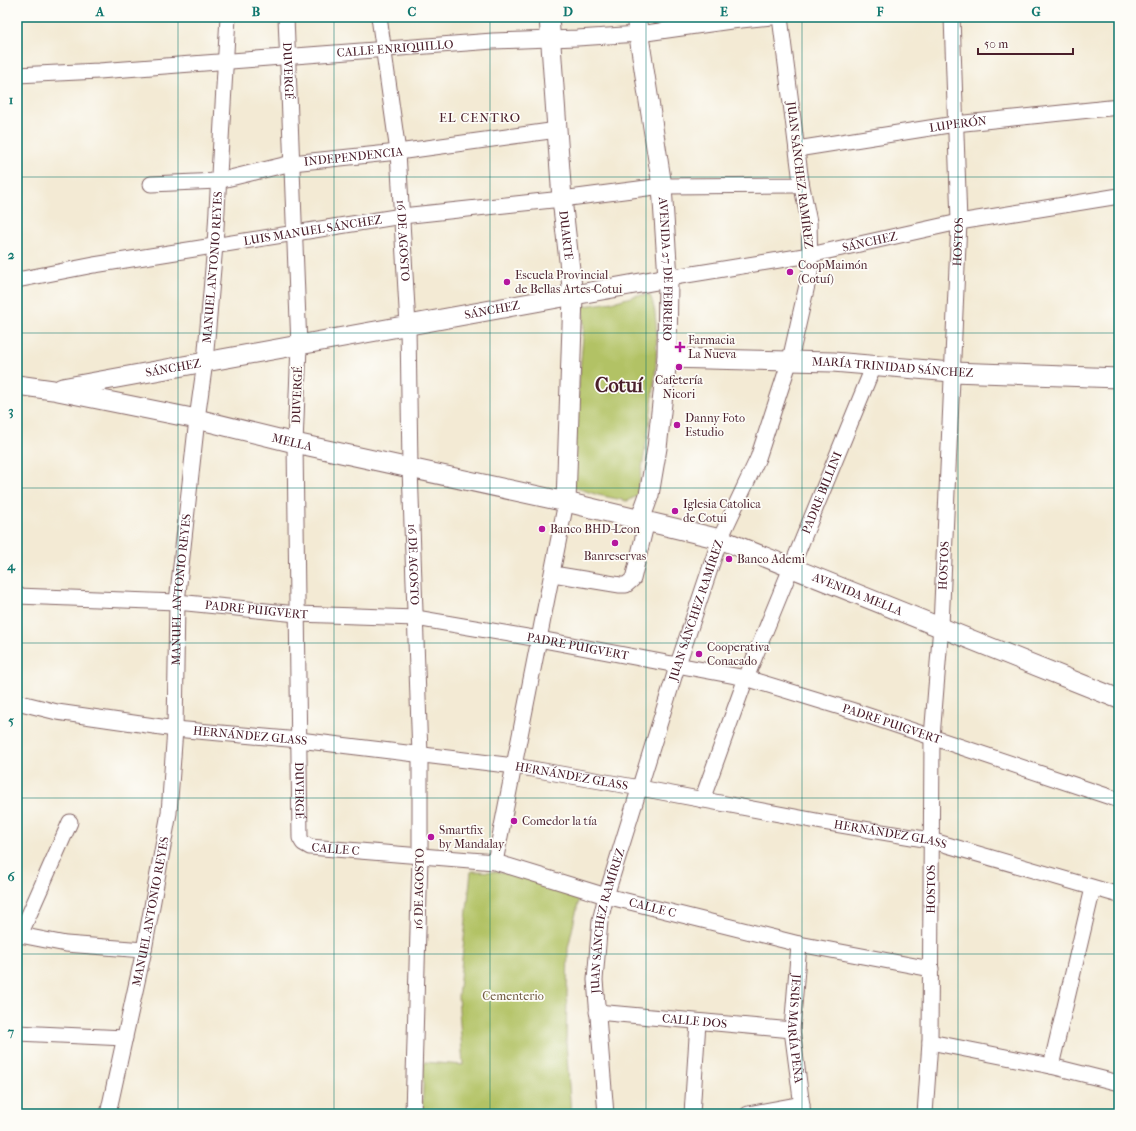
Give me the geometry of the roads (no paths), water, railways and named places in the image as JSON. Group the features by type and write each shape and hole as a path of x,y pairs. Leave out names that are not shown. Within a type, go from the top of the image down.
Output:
{"main road":[{"name":"DUARTE","path":"549,17 549,39 562,199 573,296 566,502"},
{"name":"AVENIDA 27 DE FEBRERO","path":"638,25 662,186 668,278 667,358 656,456 644,520"},
{"name":"SÁNCHEZ","path":"53,390 668,278"},
{"name":"MARÍA TRINIDAD SÁNCHEZ","path":"667,358 790,360 874,365 952,372 1119,378"},
{"name":"MELLA","path":"17,385 53,390 197,419 295,443 566,502"},
{"name":"AVENIDA MELLA","path":"566,502 720,539 1119,698"}],"street":[{"name":"MANUEL ANTONIO REYES","path":"108,1114 144,950 169,813 175,729 177,602 197,419 205,362 215,245 228,17"},
{"name":"DUVERGÉ","path":"286,17 299,346 295,443 300,838 303,843"},
{"name":"16 DE AGOSTO","path":"379,17 382,49 398,152 408,326 410,468 420,755 420,856 413,1114"},
{"name":"CALLE ENRIQUILLO","path":"17,75 288,57 382,49 549,39 638,25 731,21 772,17"},
{"name":"JUAN SÁNCHEZ RAMÍREZ","path":"606,1114 595,980 600,921 606,896 677,667 720,539 758,458 790,360 810,272 809,222 801,182 780,17"},
{"name":"HOSTOS","path":"925,1114 930,1042 930,840 932,737 941,626 959,222 952,17"},
{"name":"LUPERÓN","path":"797,149 955,124 1119,107"},
{"name":"INDEPENDENCIA","path":"151,184 218,181 292,163 398,152 557,130"},
{"name":"LUIS MANUEL SÁNCHEZ","path":"17,280 94,265 402,216 562,199 662,186 796,185 801,182"},
{"name":"SÁNCHEZ","path":"668,278 810,255 959,222 1119,196"},
{"name":"PADRE BILLINI","path":"702,800 746,678 874,365"},
{"path":"495,862 566,502"},
{"path":"553,574 620,586 626,585 633,579 644,520"},
{"name":"PADRE PUIGVERT","path":"17,596 177,602 297,614 416,618 539,639 677,667 746,678 932,737 1119,800"},
{"name":"HERNÁNDEZ GLASS","path":"17,702 57,712 175,729 299,740 514,766 640,788 930,840 1119,895"},
{"path":"70,822 19,936 66,944 144,950"},
{"name":"CALLE C","path":"303,843 310,846 495,862 606,896 799,944 930,969"},
{"path":"1051,1066 1093,888"},
{"name":"JESÚS MARÍA PEÑA","path":"799,944 792,1030 802,1109"},
{"name":"CALLE DOS","path":"597,1012 792,1030"},
{"path":"692,1114 698,1022"},
{"path":"17,1033 125,1038"},
{"path":"930,1042 1051,1066 1119,1083"},
{"path":"748,1114 802,1109"}],"place":[{"name":"CoopMaimón (Cotuí)","path":"790,272"},
{"name":"Escuela Provincial de Bellas Artes-Cotui","path":"507,282"},
{"name":"Farmacia La Nueva","path":"680,347"},
{"name":"Cafetería Nicori","path":"679,367"},
{"name":"Danny Foto Estudio","path":"677,425"},
{"name":"Iglesia Catolica de Cotui","path":"675,511"},
{"name":"Banco BHD-Leon","path":"542,529"},
{"name":"Banreservas","path":"615,543"},
{"name":"Banco Ademi","path":"729,559"},
{"name":"Cooperativa Conacado","path":"699,654"},
{"name":"Comedor la tía","path":"514,821"},
{"name":"Smartfix by Mandalay","path":"431,837"}],"district":[{"name":"EL CENTRO","path":"480,117"},
{"name":"Cotuí","path":"619,385"}],"park label":[{"name":"Cementerio","path":"513,996"}]}
